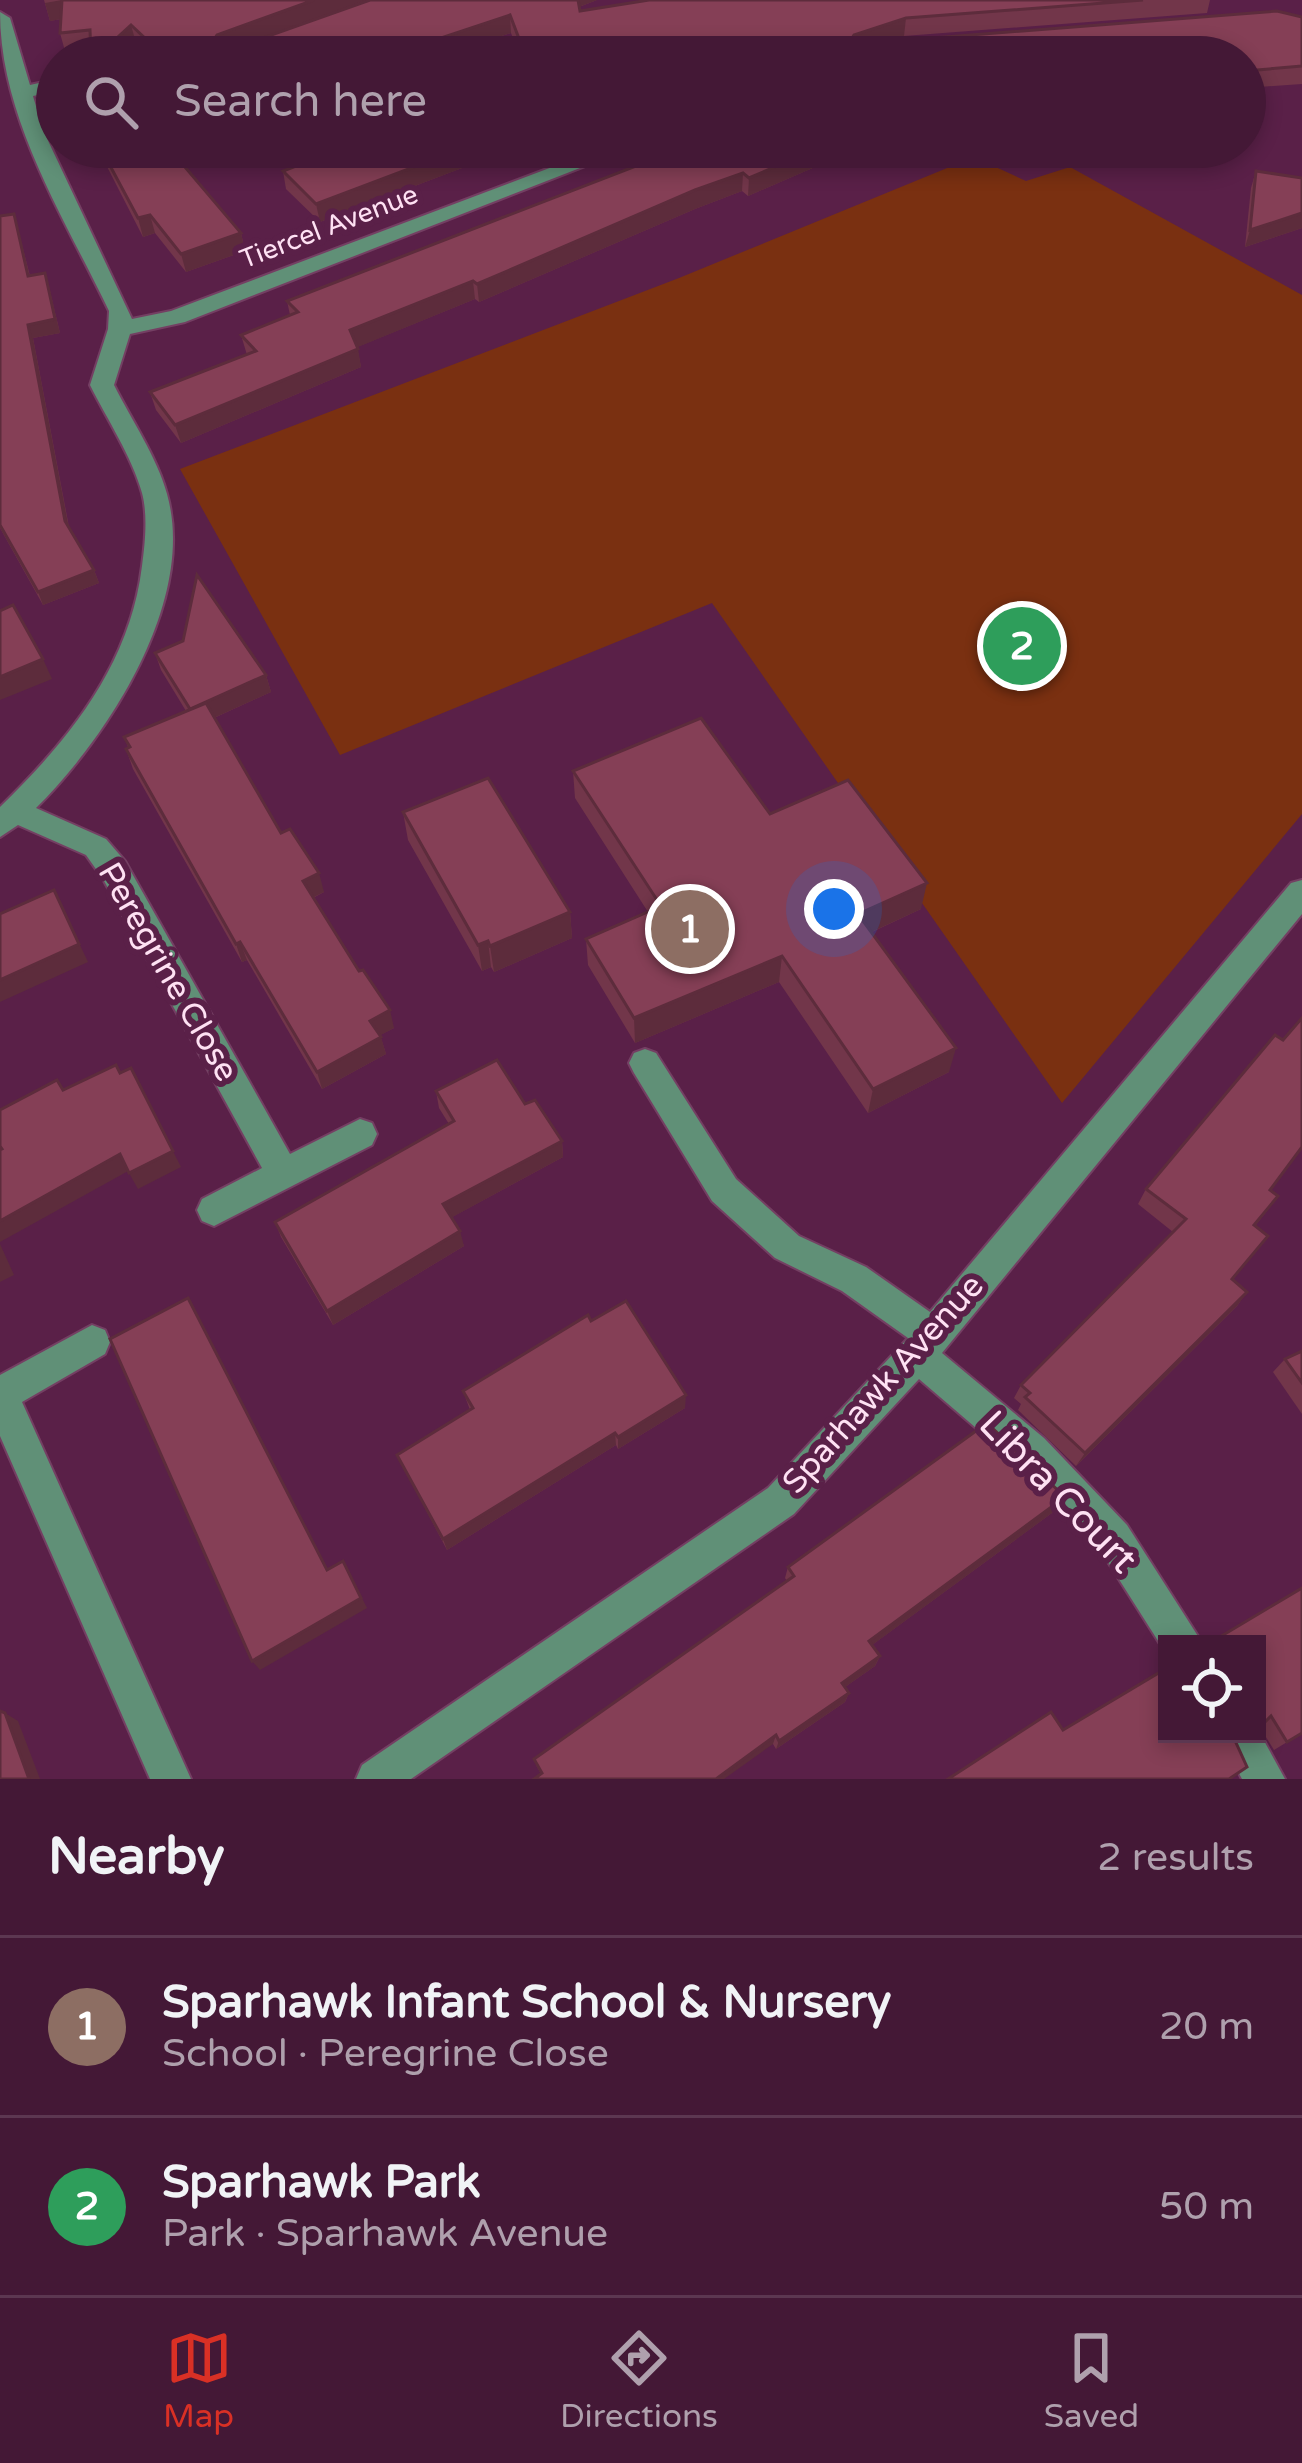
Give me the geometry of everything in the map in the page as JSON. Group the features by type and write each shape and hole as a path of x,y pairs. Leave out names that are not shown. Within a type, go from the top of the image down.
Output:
{"street":[{"path":"0,18 36,136"},
{"path":"22,93 36,90"},
{"path":"8,818 61,765 98,714 147,626 157,575 155,494 102,385 120,329 120,310 51,168"},
{"name":"Tiercel Avenue","path":"120,329 178,317 569,168"},
{"name":"Peregrine Close","path":"8,818 96,848 114,870 283,1174"},
{"name":"Sparhawk Avenue","path":"376,1779 781,1501 924,1344 1302,892"},
{"name":"Libra Court","path":"645,1063 724,1190 787,1247 854,1279 924,1344 1114,1538 1177,1635"},
{"path":"214,1210 360,1134"},
{"path":"92,1342 1,1394 171,1779"},
{"path":"1243,1743 1265,1779"}],"shaded area":[{"path":"947,168 998,168 1026,181 1072,168 1302,295 1302,814 1062,1103 712,603 340,755 180,469 679,278"}],"building":[{"path":"62,0 314,0 216,36 143,36 131,25 119,36 90,36 90,30 60,33"},
{"path":"370,0 578,0 580,11 649,0 1143,0 906,18 853,36 518,36 510,15 447,36 269,36"},
{"path":"1277,11 1302,17 1302,66 1266,69 1266,36 958,36"},
{"path":"111,168 186,168 241,233 181,254 150,215 138,218"},
{"path":"291,168 411,168 316,204 283,171"},
{"path":"631,168 772,168 695,190 477,284 473,281 350,330 358,349 175,425 150,392 256,351 241,335 298,312 287,301"},
{"path":"1256,171 1302,178 1302,213 1250,230"},
{"path":"14,214 28,276 45,273 55,319 28,325 65,521 94,570 38,592 0,525 0,216"},
{"path":"197,575 266,675 190,709 155,653 183,641"},
{"path":"13,605 43,659 0,677 0,611"},
{"path":"206,703 281,833 290,829 319,873 303,881 359,971 363,970 390,1010 370,1021 381,1037 317,1072 240,942 236,944 126,749 130,747 124,737"},
{"path":"701,718 770,814 848,780 927,883 858,914 956,1048 873,1089 782,956 634,1018 586,939 661,906 573,771"},
{"path":"488,778 570,912 490,946 488,941 478,945 403,812"},
{"path":"54,890 79,944 0,980 0,914"},
{"path":"1302,1018 1302,1147 1270,1190 1278,1196 1254,1225 1268,1236 1232,1279 1247,1292 1085,1453 1025,1397 1030,1393 1021,1385 1186,1219 1146,1189 1275,1035 1283,1040"},
{"path":"497,1060 525,1104 535,1100 562,1141 443,1204 460,1231 327,1311 275,1222 454,1121 436,1091"},
{"path":"116,1065 120,1073 131,1068 173,1151 129,1173 120,1154 0,1221 0,1110 57,1080 63,1090"},
{"path":"188,1298 327,1570 343,1561 361,1598 252,1661 110,1339"},
{"path":"626,1301 686,1395 443,1539 397,1455 473,1408 463,1391 588,1315 591,1321"},
{"path":"1302,1351 1302,1383 1285,1359"},
{"path":"987,1423 1065,1497 869,1641 880,1656 842,1683 849,1693 779,1741 776,1735 716,1779 534,1779 542,1773 534,1759 794,1576 788,1567"},
{"path":"1302,1588 1302,1733 1287,1742 1271,1716 1266,1721 1266,1635 1223,1635"},
{"path":"1158,1673 1158,1743 1236,1743 1247,1767 1229,1779 948,1779 1051,1712 1063,1730"},
{"path":"0,1711 5,1713 29,1779 0,1779"}],"place":[{"name":"Sparhawk Park","path":"1022,646"},
{"name":"Sparhawk Infant School & Nursery","path":"690,929"}]}
